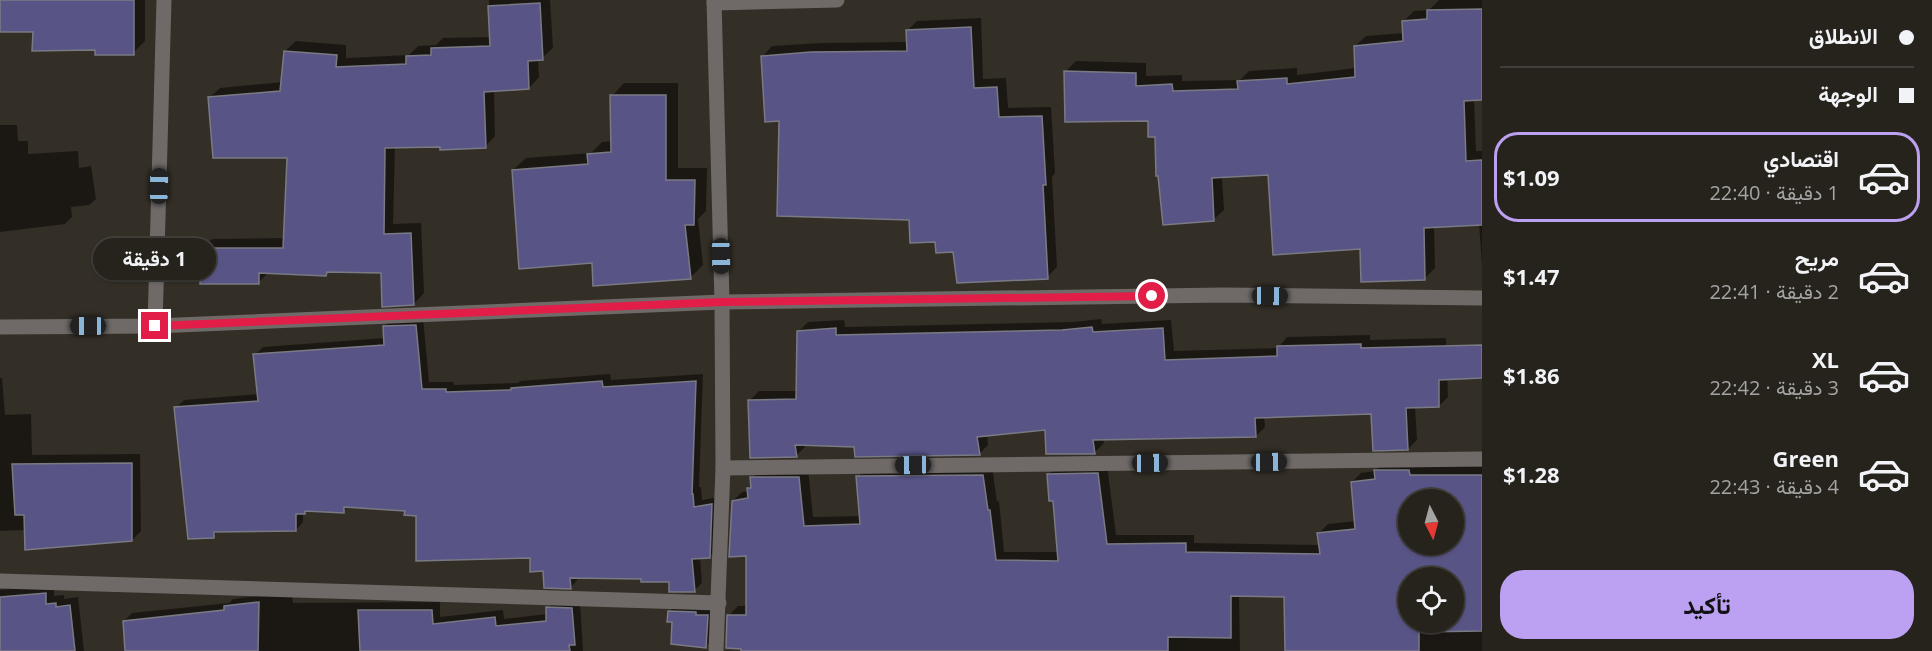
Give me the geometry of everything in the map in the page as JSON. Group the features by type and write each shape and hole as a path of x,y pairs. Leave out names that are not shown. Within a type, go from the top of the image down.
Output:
{"street":[{"path":"155,326 164,0"},
{"path":"716,651 723,468 722,302 714,1 837,0"},
{"path":"0,327 155,326 722,302 1223,295 1482,298"},
{"path":"723,468 1482,459"},
{"path":"0,581 719,603"}],"building":[{"path":"0,0 134,0 134,55 95,55 95,50 32,51 33,32 0,32"},
{"path":"540,3 543,60 528,61 529,89 484,92 486,148 440,150 440,147 385,148 384,234 411,233 414,305 382,307 381,273 327,272 326,276 259,273 259,284 200,284 201,248 283,248 287,158 213,158 208,97 280,91 284,51 337,55 336,67 406,64 406,56 431,55 431,48 490,46 488,6"},
{"path":"1482,9 1482,100 1464,101 1466,161 1482,160 1482,225 1424,228 1425,280 1361,282 1360,249 1273,255 1268,175 1212,178 1214,221 1163,225 1158,176 1156,176 1155,137 1148,137 1148,121 1065,122 1064,71 1136,73 1136,86 1172,84 1173,91 1238,89 1237,81 1287,78 1287,84 1355,77 1354,46 1403,41 1402,21 1427,19 1427,10"},
{"path":"971,27 974,88 997,87 999,117 1042,116 1048,279 957,283 953,252 936,253 935,242 910,243 909,220 777,216 779,121 765,122 761,56 811,52 907,51 906,30"},
{"path":"610,95 666,95 666,180 695,180 694,225 685,225 691,279 593,286 592,263 519,269 512,170 588,164 587,154 611,152"},
{"path":"416,325 422,389 446,389 446,392 511,390 511,388 602,381 603,387 696,381 692,494 694,507 712,504 710,558 692,559 695,592 669,592 669,582 641,582 641,579 570,578 571,589 544,588 543,571 530,572 530,558 416,561 416,516 404,515 405,511 344,507 344,513 305,511 305,514 296,514 296,531 214,532 214,538 188,539 174,407 258,401 253,354 384,345 383,326"},
{"path":"1092,327 1093,332 1163,328 1165,360 1277,356 1277,346 1361,344 1361,348 1482,345 1482,378 1439,380 1439,407 1406,408 1408,450 1373,451 1371,414 1255,418 1256,437 1093,440 1095,454 1046,454 1045,430 977,437 980,455 855,457 854,447 795,445 797,457 750,458 748,400 796,399 797,331 836,328 836,335 1062,330"},
{"path":"132,463 132,541 25,550 24,515 15,515 12,464"},
{"path":"1374,470 1409,470 1410,475 1482,475 1482,631 1464,631 1464,567 1398,567 1398,633 1419,633 1419,651 1285,651 1284,597 1231,596 1231,638 1168,637 1168,651 741,651 741,649 726,648 727,615 746,615 746,556 729,557 732,501 748,498 747,488 751,488 750,477 799,477 804,526 860,524 856,476 983,475 996,560 1058,561 1053,501 1049,501 1047,474 1098,473 1107,544 1186,543 1186,552 1320,554 1317,533 1355,529 1351,482 1375,479"},
{"path":"46,593 46,604 56,603 56,607 70,605 75,651 0,651 0,597"},
{"path":"259,602 258,651 125,651 123,621 224,610 224,606"},
{"path":"546,607 572,608 575,645 569,645 570,651 360,651 358,610 432,610 433,624 495,617 496,626 546,621"},
{"path":"668,611 708,615 706,648 671,644 672,622 667,622"}],"route":[{"path":"155,326 722,302 1152,296"}]}
